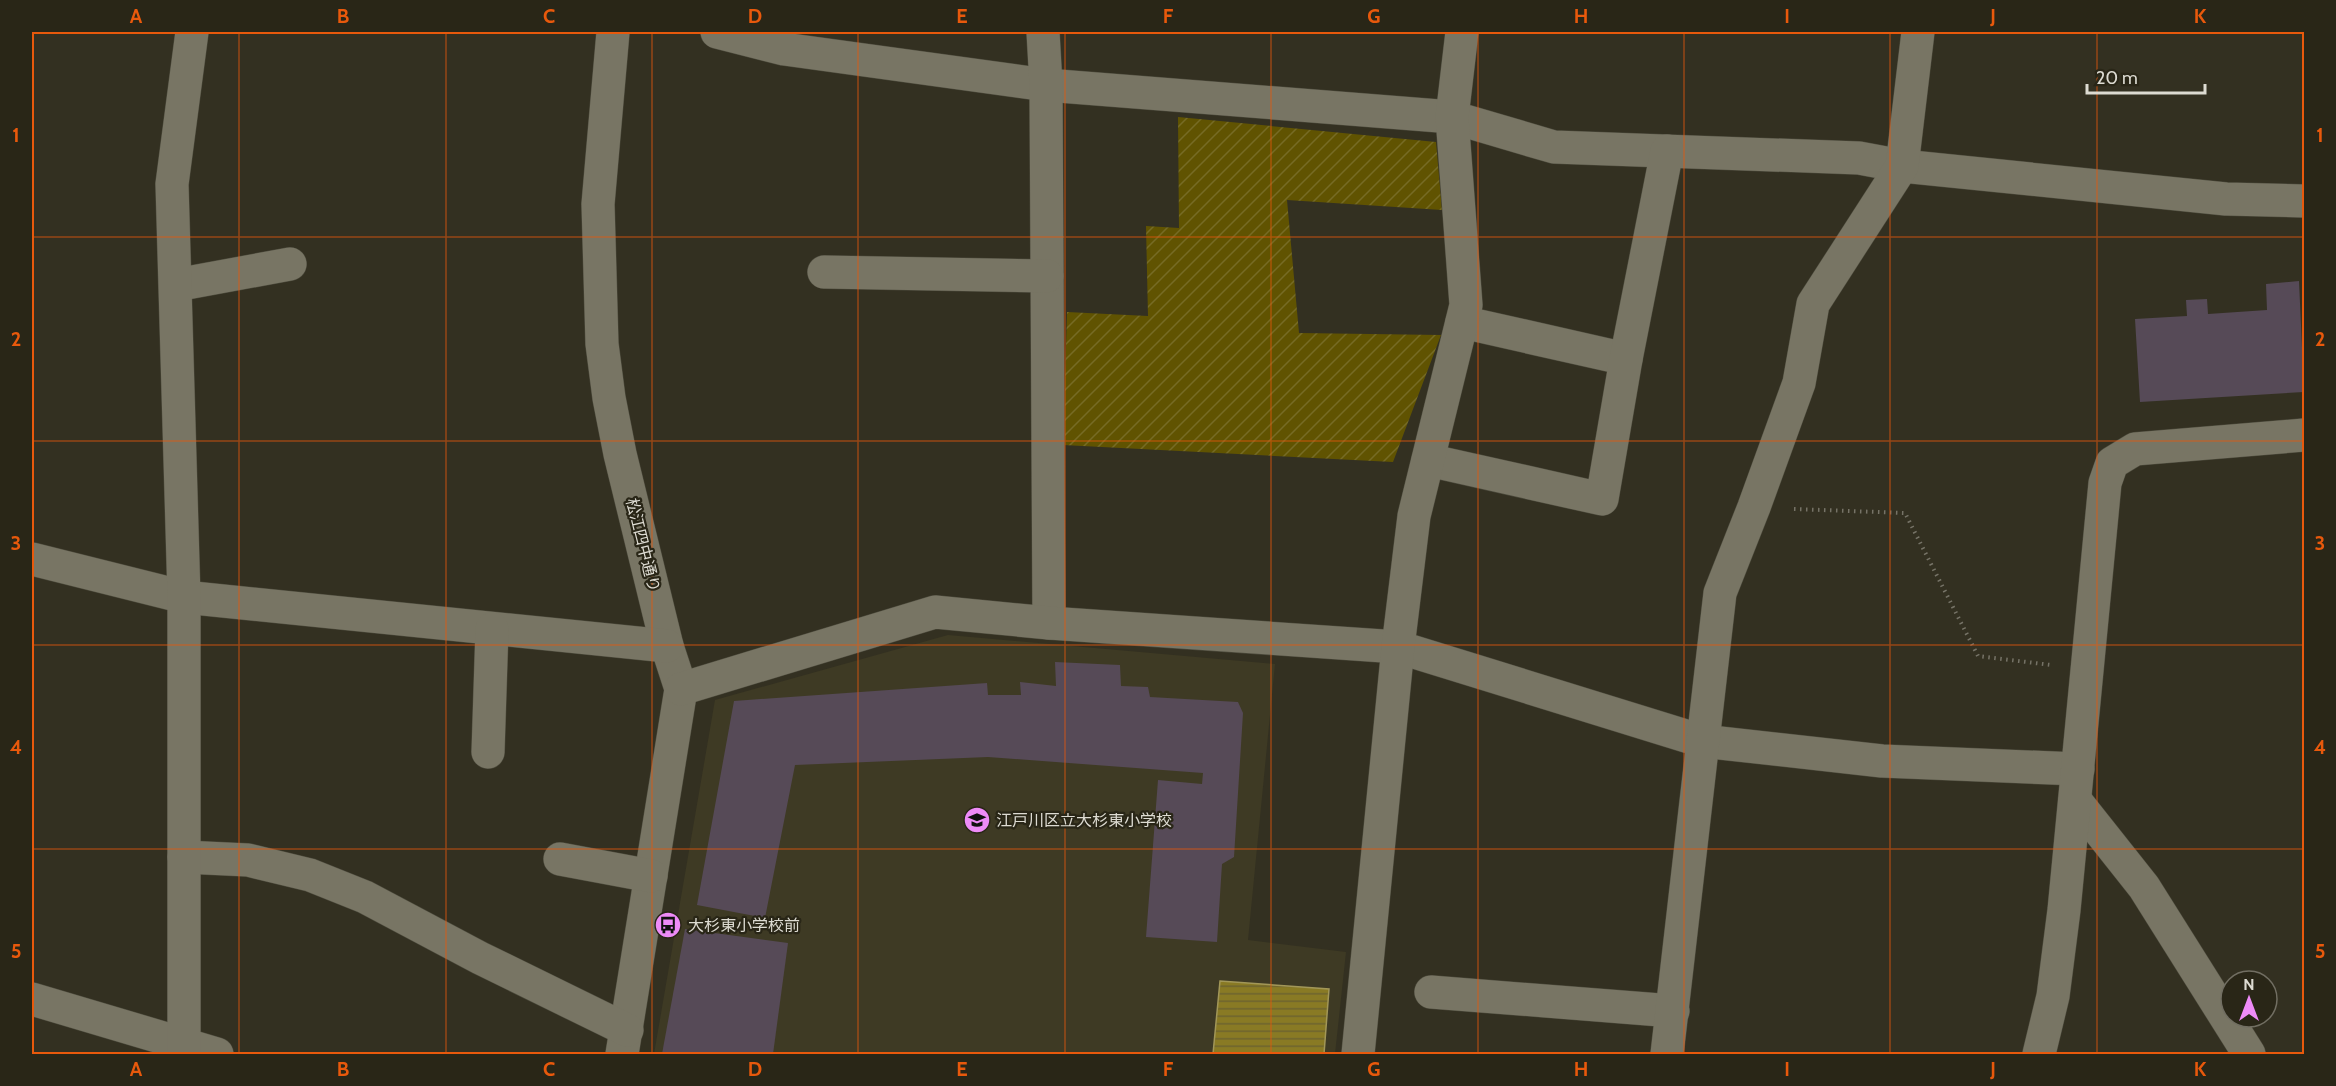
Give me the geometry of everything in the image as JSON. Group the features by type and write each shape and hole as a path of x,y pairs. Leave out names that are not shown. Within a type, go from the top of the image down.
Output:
{"street":[{"path":"184,1050 184,597 172,184 192,32"},
{"name":"松江四中通り","path":"613,32 598,204 602,344 609,398 620,454 667,646 681,689 624,1042"},
{"path":"717,32 784,49 1046,85 1452,117 1554,147 1859,158 1902,166 2226,199 2304,201"},
{"path":"1043,32 1046,85 1049,623"},
{"path":"1358,1054 1398,647 1414,516 1466,305 1452,117 1462,32"},
{"path":"1667,1054 1720,593 1799,383 1813,304 1902,166 1918,32"},
{"path":"1428,460 1602,499 1666,151"},
{"path":"176,285 290,264"},
{"path":"824,272 1047,276"},
{"path":"1462,322 1626,359"},
{"path":"2039,1054 2053,996 2064,910 2105,483 2112,463 2135,450 2304,435"},
{"path":"32,559 184,597 667,646"},
{"path":"681,689 935,612 1049,623 1398,647 1702,741 2077,785 2249,1054"},
{"path":"488,752 492,629"},
{"path":"184,856 248,861 309,875 365,897 480,958 624,1042"},
{"path":"560,859 651,876"},
{"path":"1431,992 1673,1011"},
{"path":"32,999 184,1050 217,1054"}],"path":[{"path":"1754,507 1905,513 1978,656 2086,669"}],"shaded area":[{"path":"1178,117 1436,142 1442,210 1287,200 1299,333 1441,335 1393,462 1063,445 1067,312 1148,316 1146,226 1179,228"},
{"name":"江戸川区立大杉東小学校","path":"948,635 1275,664 1248,940 1346,952 1335,1054 654,1054 715,700"},
{"path":"1220,981 1329,989 1324,1054 1213,1054"}],"building":[{"path":"2299,281 2304,392 2140,402 2135,319 2187,316 2186,300 2207,299 2208,314 2267,310 2266,284"},
{"path":"1055,662 1120,665 1121,686 1148,687 1150,697 1238,702 1243,713 1234,857 1222,864 1217,942 1146,937 1158,780 1202,784 1203,773 988,757 795,765 765,918 697,905 734,701 987,683 988,695 1021,695 1020,682 1056,686"},
{"path":"685,929 788,943 773,1054 662,1054"}],"place":[{"name":"江戸川区立大杉東小学校","path":"977,820"},
{"name":"大杉東小学校前","path":"668,925"}]}
